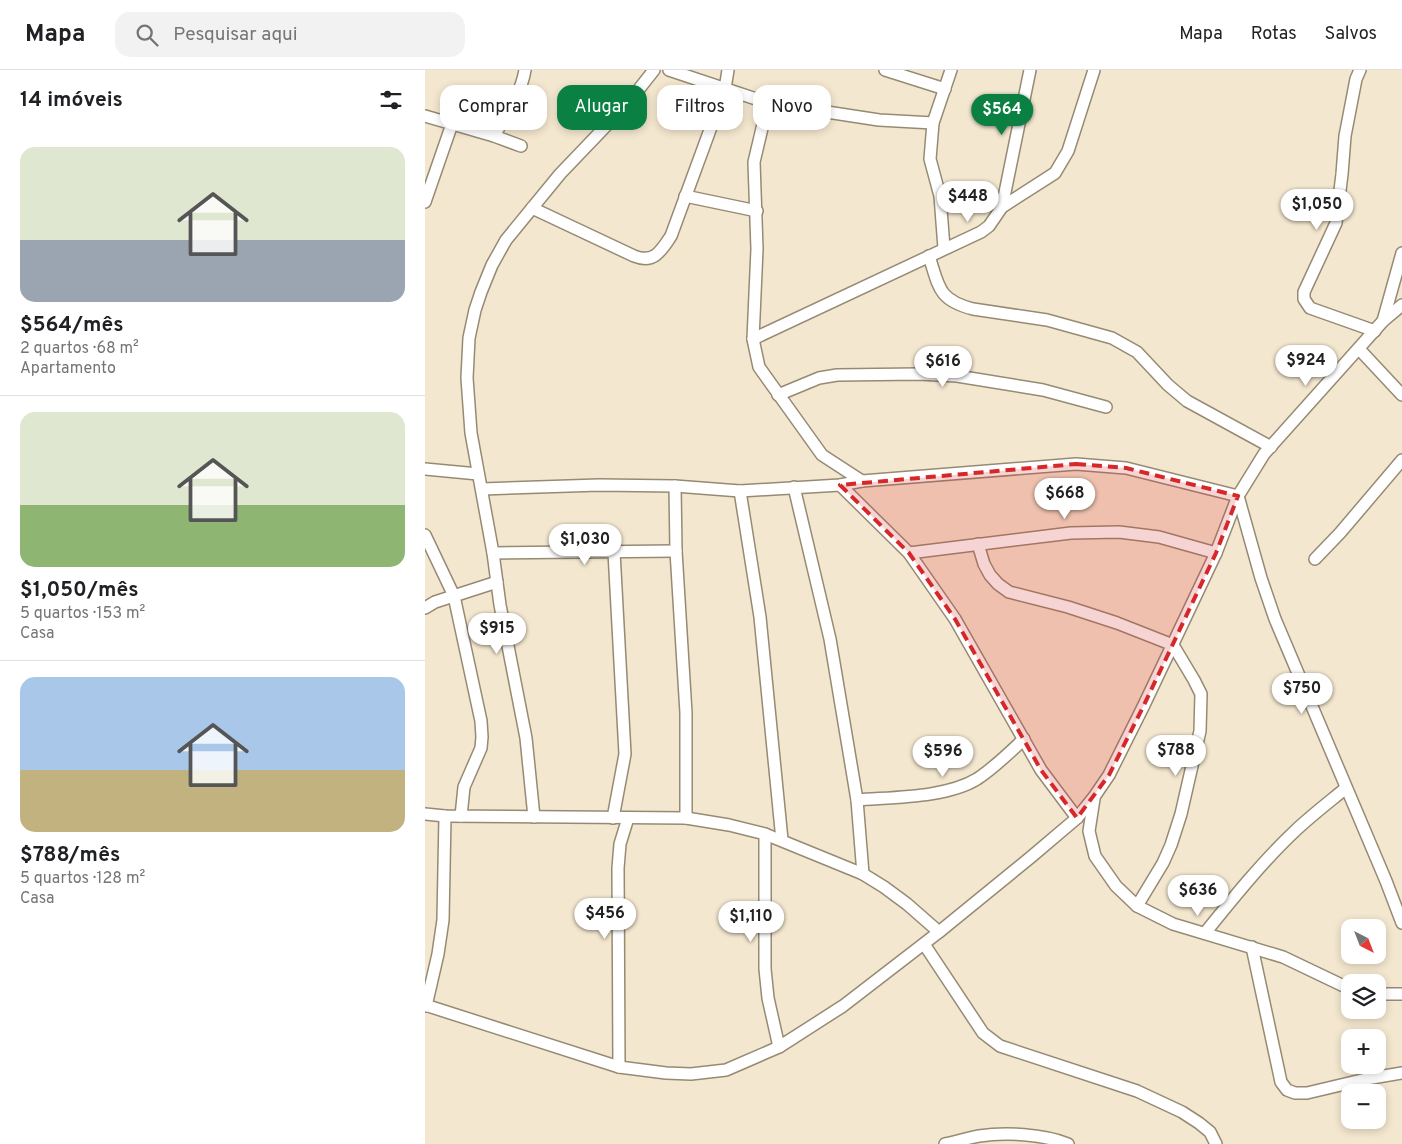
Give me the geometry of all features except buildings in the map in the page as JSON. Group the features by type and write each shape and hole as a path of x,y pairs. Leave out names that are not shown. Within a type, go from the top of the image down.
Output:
{"street":[{"path":"494,136 515,101 525,70"},
{"path":"534,817 526,738 500,606 493,554 471,433 467,378 469,338 475,310 491,264 506,240 560,174 628,103 654,70"},
{"path":"669,70 713,85"},
{"path":"726,85 728,70"},
{"path":"885,70 945,89"},
{"path":"944,248 940,196 930,159 933,123 951,70"},
{"path":"753,338 981,232 989,226 1002,207 1030,70"},
{"path":"1002,207 1055,173 1064,161 1094,70"},
{"path":"1359,70 1345,136 1343,174 1336,223 1304,292 1304,299 1310,308 1375,331"},
{"path":"831,113 879,120 933,123"},
{"path":"425,116 440,120"},
{"path":"425,202 450,130"},
{"path":"473,130 521,146"},
{"path":"532,208 642,259 657,254 663,249 671,236 710,130"},
{"path":"762,130 754,162 757,257 753,338 759,367 822,455 862,481"},
{"path":"685,196 757,211"},
{"path":"1383,321 1402,253"},
{"path":"929,256 944,297 973,310 1047,320 1111,338 1137,352 1168,385 1187,400 1271,447"},
{"path":"445,816 443,920 438,954 426,1005 619,1067 667,1073 691,1074 726,1070 779,1047 843,1006 939,932 1077,818 1109,775 1217,553 1238,496 1264,454 1383,321 1402,305"},
{"path":"1359,349 1402,395"},
{"path":"778,395 819,378 837,375 919,374 957,376 1043,390 1106,408"},
{"path":"1315,559 1402,460"},
{"path":"482,490 599,485 675,486 740,491 840,485 862,481 1076,464 1125,468 1238,496"},
{"path":"425,469 478,474"},
{"path":"840,485 909,553 955,619 1046,778 1077,818"},
{"path":"675,486 676,551 686,713 686,818"},
{"path":"794,487 830,639 857,800 863,874"},
{"path":"740,491 760,617 782,840"},
{"path":"1238,496 1273,611 1386,880 1402,923"},
{"path":"909,553 1071,533 1119,532 1159,537 1217,553"},
{"path":"425,535 454,596 481,721 481,748 464,787 461,816"},
{"path":"978,544 990,575 1009,592 1067,607 1117,623 1173,645 1195,680 1201,694 1200,731 1181,814 1163,863 1137,906"},
{"path":"493,554 676,551"},
{"path":"613,818 625,754 615,552"},
{"path":"425,608 497,582"},
{"path":"857,800 931,793 963,786 990,769 1024,740"},
{"path":"1205,933 1267,859 1308,819 1346,788"},
{"path":"1094,797 1089,831 1095,856 1116,886 1137,906 1173,924 1283,957 1341,985"},
{"path":"425,814 445,816 686,818 719,823 782,840 863,874 884,886 939,932"},
{"path":"619,1067 618,868 620,844 627,818"},
{"path":"765,834 765,969 768,998 779,1047"},
{"path":"923,944 983,1034 1000,1046 1137,1091 1199,1122 1210,1132 1216,1144"},
{"path":"1251,947 1281,1082 1287,1090 1295,1094 1307,1093 1366,1079 1402,1073"},
{"path":"1386,994 1402,994"},
{"path":"945,1144 993,1135 1029,1135 1068,1144"}],"highlighted area":[{"path":"1076,464 1126,468 1238,496 1216,553 1109,775 1077,818 1041,770 955,619 909,553 840,485"}]}
